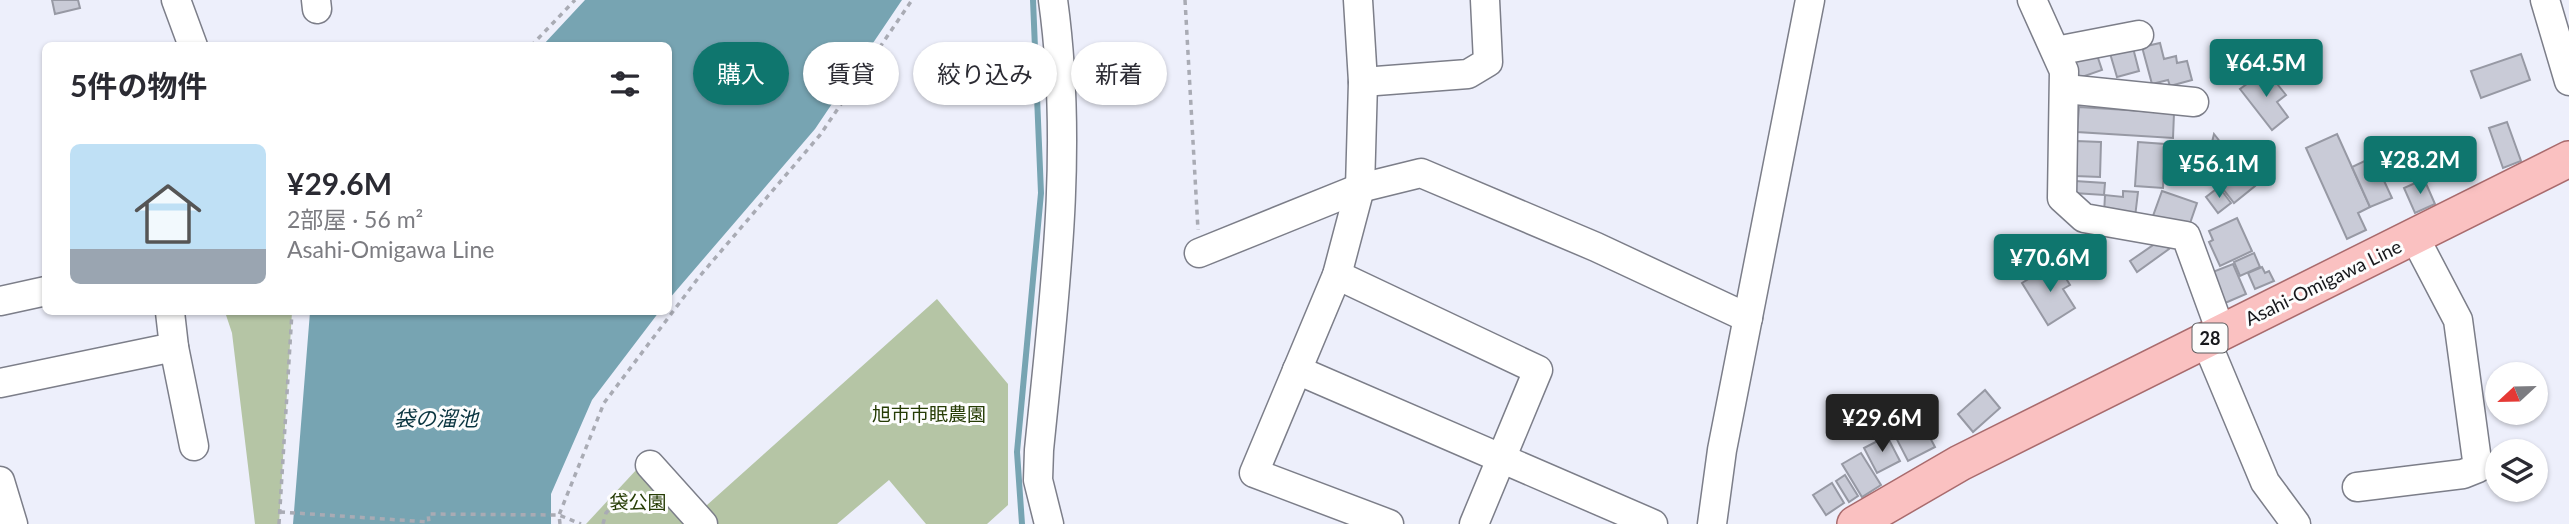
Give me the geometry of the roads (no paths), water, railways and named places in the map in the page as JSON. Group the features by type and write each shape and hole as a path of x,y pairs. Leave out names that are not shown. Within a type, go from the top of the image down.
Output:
{"main road":[{"name":"Asahi-Omigawa Line","path":"1855,524 1960,463 2569,159"}],"street":[{"path":"176,0 192,42"},
{"path":"1049,524 1038,480 1039,450 1063,177 1058,35 1053,0"},
{"path":"1358,0 1363,82 1360,188 1337,275 1254,472 1389,524"},
{"path":"1363,82 1468,74 1488,62 1485,0"},
{"path":"1712,524 1722,450 1810,0"},
{"path":"2032,0 2064,71 2066,89 2062,198 2084,218 2186,236 2213,336 2265,482 2296,524"},
{"path":"2545,0 2569,81"},
{"path":"2056,51 2139,35"},
{"path":"2066,89 2194,102"},
{"path":"1199,253 1360,188 1422,173 1596,247 1748,318"},
{"path":"2357,487 2463,474 2478,468 2458,320 2414,236"},
{"path":"1337,275 1538,370 1499,458 1474,524"},
{"path":"0,301 42,291"},
{"path":"170,315 194,446"},
{"path":"0,383 174,347"},
{"path":"1297,370 1653,524"},
{"path":"650,479 703,524"},
{"path":"1,490 13,524"}],"water":[{"path":"585,0 902,0 874,42 803,42 803,105 831,105 815,129 672,296 672,42 546,42"},
{"name":"袋の溜池","path":"310,315 657,315 592,400 551,494 551,524 293,524"}],"waterway":[{"path":"1022,524 1017,452 1041,193 1033,0"}],"park label":[{"name":"旭市市眠農園","path":"929,413"},
{"name":"袋公園","path":"638,501"}]}
